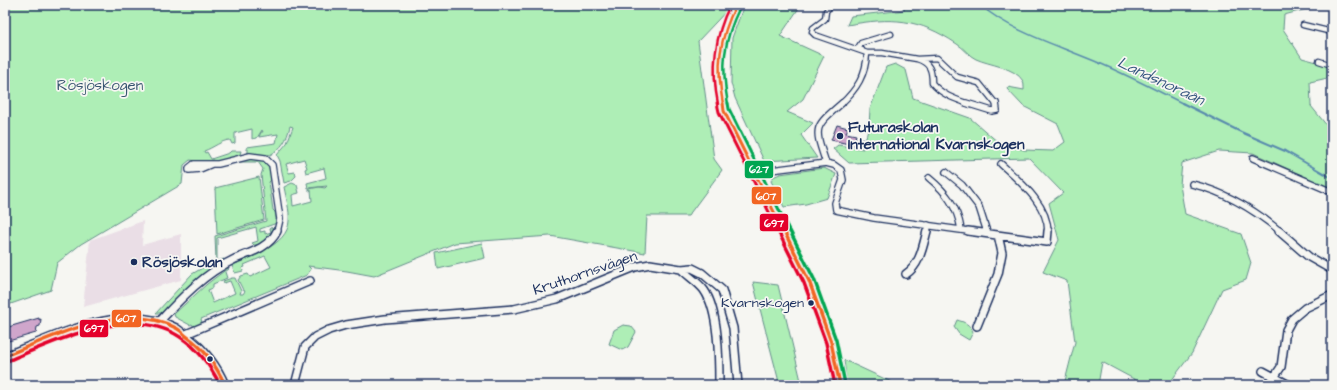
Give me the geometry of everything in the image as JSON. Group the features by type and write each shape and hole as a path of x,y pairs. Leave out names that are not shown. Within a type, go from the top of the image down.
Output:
{"main road":[{"path":"736,5 729,16 722,36 718,58 718,74 724,111 809,281 831,342 840,385"}],"street":[{"path":"831,5 826,11 825,19 812,28 812,32 819,37 867,53 882,53 926,62 931,67 933,74 932,83 939,91 992,111 997,110 995,101 979,84 957,77 937,58 917,59"},
{"path":"1303,25 1332,32"},
{"path":"867,53 858,48 858,45 866,41 891,34"},
{"path":"826,163 817,136 817,129 822,121 851,94 862,80 867,63 867,53"},
{"path":"1319,62 1332,65"},
{"path":"160,321 194,286 233,259 262,246 270,240 280,227 274,171 270,161 265,158 250,156 212,164"},
{"path":"1253,158 1332,192"},
{"path":"755,172 826,163 834,165 841,170 843,180 835,204 836,210 874,218 1048,242 1048,228 1042,213 1023,185 1001,164"},
{"path":"946,172 966,190 979,207 987,233"},
{"path":"929,178 941,187 952,201 957,210 962,229"},
{"path":"1192,184 1213,190 1259,215 1302,252 1318,263 1332,270"},
{"path":"906,274 911,273 915,267 923,246 928,225"},
{"path":"977,326 998,274 1002,254 998,235"},
{"name":"Kruthornsvägen","path":"295,385 304,347 317,336 328,330 354,323 382,319 514,309 557,299 635,267 650,264 666,265 682,269 692,268 702,273 722,290 733,328 738,385"},
{"path":"682,269 705,292 710,306 715,331 719,385"},
{"path":"186,334 310,281"},
{"path":"1269,385 1283,363 1284,344 1288,327 1292,319 1301,312 1332,295"},
{"path":"5,356 70,330 103,320 131,317 160,321 176,327 186,334 215,363 225,385"},
{"path":"1263,371 1289,385"}],"shaded area":[{"name":"Rösjöskolan","path":"143,221 142,245 181,234 181,280 83,307 90,240"}],"green space":[{"name":"Rösjöskogen","path":"5,5 732,5 698,41 714,159 722,170 688,216 647,216 645,253 550,236 455,243 374,276 308,266 311,269 307,275 201,319 202,323 194,327 192,324 190,325 175,317 174,314 207,284 228,268 229,269 225,272 227,278 213,284 213,288 208,290 213,303 235,293 230,281 224,283 223,281 235,278 241,291 240,294 243,294 245,291 238,280 241,276 248,274 250,277 271,267 265,256 244,265 245,267 242,268 243,271 235,273 232,266 275,244 287,230 289,217 284,187 292,183 297,185 299,193 292,195 293,206 312,201 311,190 309,191 309,189 319,187 325,188 327,186 308,188 307,183 326,178 324,168 306,173 305,169 307,168 304,159 286,164 289,173 295,172 296,176 291,181 284,183 280,161 277,155 287,143 293,127 290,126 283,143 270,155 245,155 248,152 248,149 246,149 247,147 276,143 278,134 259,137 261,132 263,132 262,130 257,138 252,139 252,129 235,133 235,143 232,144 230,140 227,140 204,151 205,153 207,152 211,159 231,151 241,151 239,158 212,163 190,160 184,165 182,184 81,244 57,263 51,290 5,306"},
{"path":"744,5 801,5 780,36 824,56 803,99 787,112 813,123 801,135 817,158 764,161 735,98 731,83 732,38"},
{"path":"899,5 1322,5 1284,15 1283,29 1302,58 1332,66 1332,77 1310,82 1311,106 1332,132 1332,189 1253,153 1219,151 1182,163 1180,185 1185,214 1241,234 1251,263 1246,280 1222,289 1192,353 1168,385 1145,385 1102,362 1098,385 1064,385 1075,342 1067,281 1043,272 1059,240 1049,203 1063,193 1029,158 849,163 833,149 838,145 863,149 869,126 870,109 886,67 895,64 906,70 913,98 970,118 999,143 1024,150 1053,151 1065,142 1058,124 1023,106 1007,89 1008,87 1024,90 1023,81 1014,72 976,59 943,35 917,24 878,21 847,25 851,16 905,10"},
{"path":"249,158 264,161 269,169 271,180 269,182 273,210 275,212 277,223 260,229 260,232 265,231 265,234 271,232 270,228 275,227 273,233 265,242 257,245 252,243 258,241 256,227 217,238 217,261 224,259 223,262 196,280 162,313 156,313 192,274 216,260 215,236 266,221 261,175 263,169 258,162 240,162 240,160"},
{"path":"824,168 836,174 827,198 806,204 784,207 771,181 773,177 780,174"},
{"path":"259,177 264,220 217,234 215,188"},
{"path":"482,243 485,258 438,269 436,253"},
{"path":"753,282 778,285 802,385 778,385 778,378"},
{"path":"957,320 966,324 972,329 973,332 969,340 959,334 954,327"},
{"path":"623,325 631,326 636,332 628,347 622,350 609,344 614,330"},
{"path":"844,360 898,385 847,385"}],"building":[{"name":"Futuraskolan International Kvarnskogen","path":"837,125 848,128 846,133 856,135 855,138 864,140 862,147 831,140"},
{"path":"39,318 39,320 41,319 40,326 37,327 36,333 5,342 5,328"}],"waterway":[{"name":"Landsnoraån","path":"980,5 992,14 1018,29 1112,68 1182,103"},
{"name":"Landsnoraån","path":"1182,103 1241,132 1285,151 1332,178"}],"transit line":[{"name":"697","path":"730,5 723,18 714,57 716,98 719,112 804,283 826,343 835,385"},
{"name":"607","path":"736,5 724,32 719,57 721,96 724,111 809,281 831,342 840,385"},
{"name":"627","path":"740,7 733,20 724,57 726,95 729,109 814,279 836,340 845,384"},
{"name":"607","path":"5,356 67,331 90,324 135,318 156,320 176,328 200,347 218,371 225,385"},
{"name":"697","path":"7,361 67,336 89,329 133,323 154,325 174,333 191,346 210,367 220,385"}],"place":[{"name":"Futuraskolan International Kvarnskogen","path":"840,136"},
{"name":"Rösjöskolan","path":"134,262"},
{"name":"Kvarnskogen","path":"811,303"}]}
